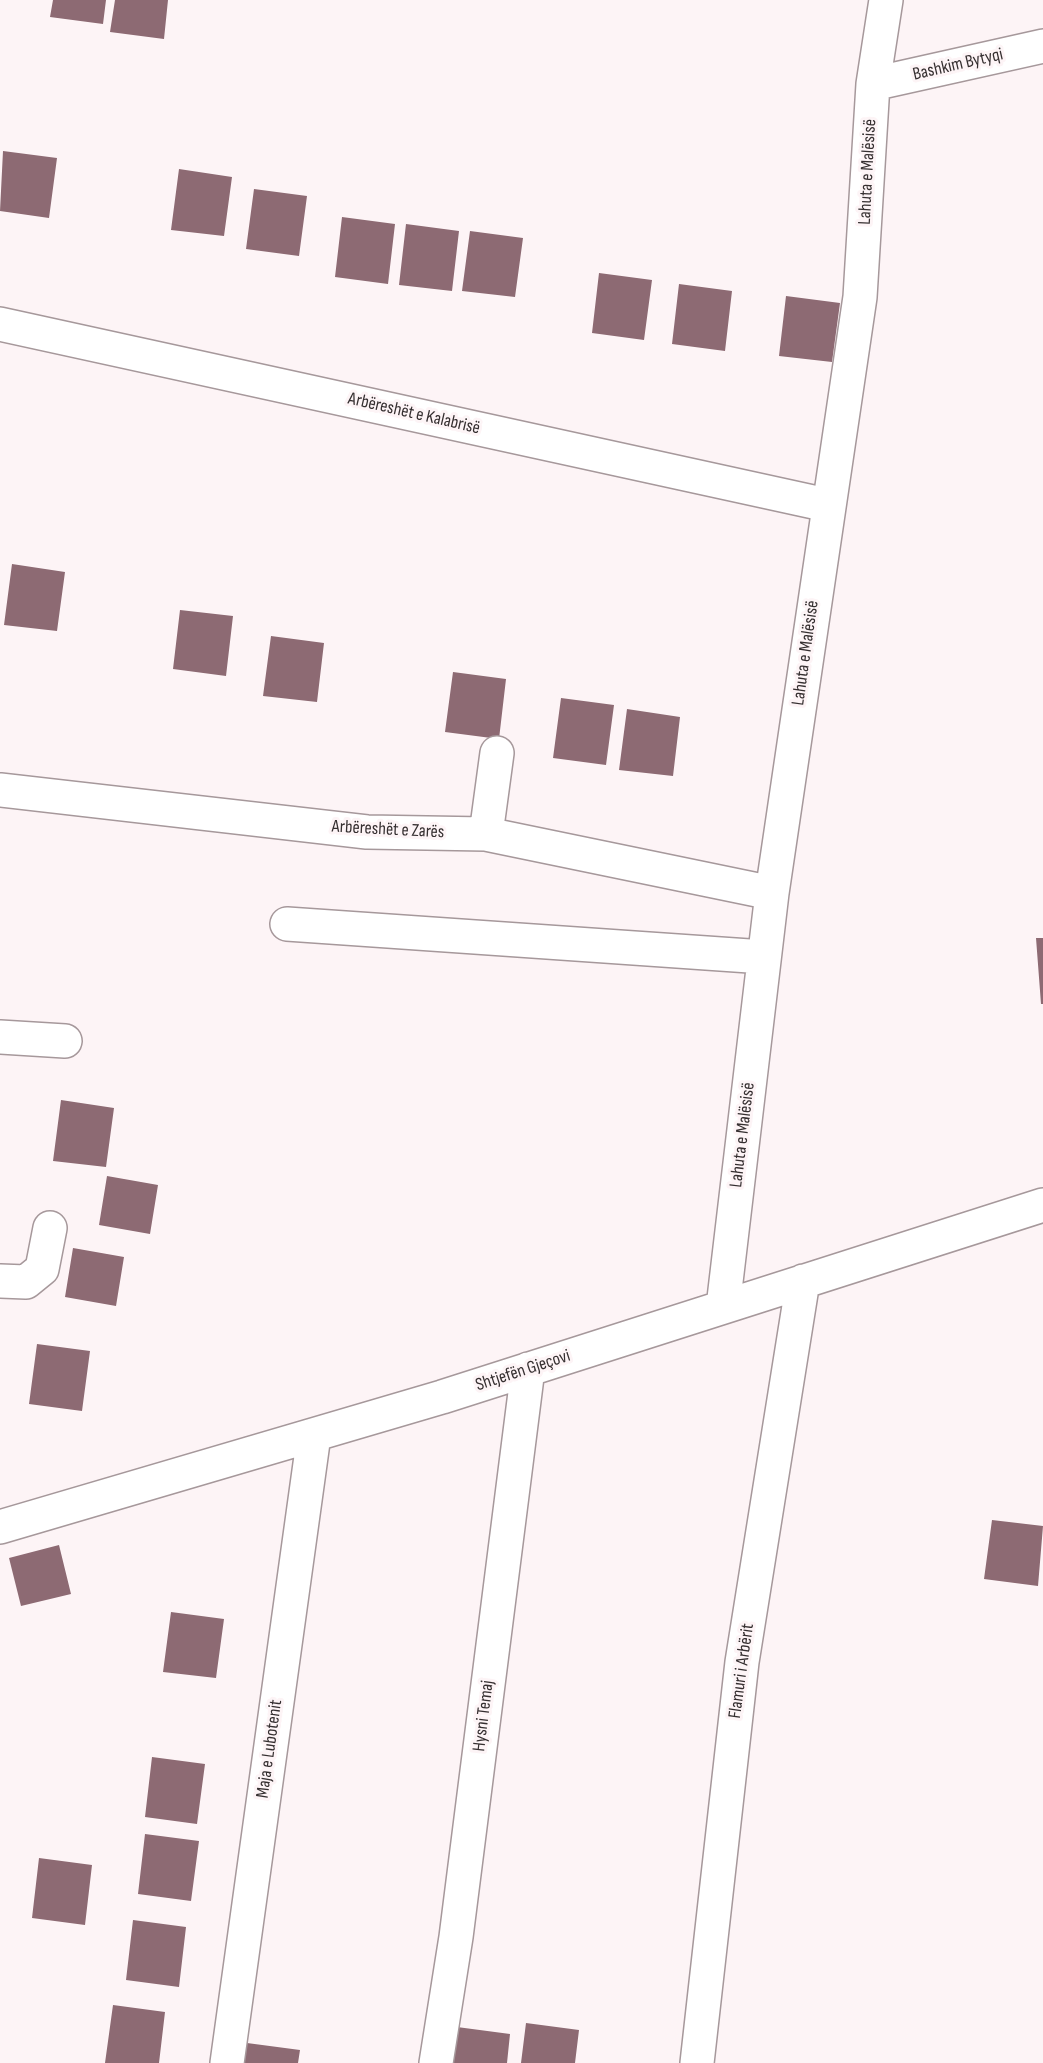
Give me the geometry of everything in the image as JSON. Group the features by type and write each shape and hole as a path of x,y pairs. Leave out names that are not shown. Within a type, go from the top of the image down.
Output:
{"street":[{"name":"Lahuta e Malësisë","path":"723,1307 771,893 827,505 860,297 873,84 886,0"},
{"name":"Bashkim Bytyqi","path":"873,84 1043,46"},
{"name":"Arbëreshët e Kalabrisë","path":"0,324 827,505"},
{"path":"486,834 497,753"},
{"name":"Arbëreshët e Zarës","path":"0,790 367,832 486,834 771,893"},
{"path":"287,924 764,957"},
{"path":"0,1036 65,1041"},
{"name":"Shtjefën Gjeçovi","path":"0,1527 528,1369 1043,1205"},
{"path":"0,1281 26,1282 42,1269 50,1228"},
{"name":"Flamuri i Arbërit","path":"697,2063 742,1662 803,1281"},
{"name":"Hysni Temaj","path":"436,2063 456,1937 528,1369"},
{"name":"Maja e Lubotenit","path":"226,2063 314,1434"}],"building":[{"path":"53,0 106,0 103,24 50,17"},
{"path":"115,0 168,0 164,39 110,32"},
{"path":"3,151 57,158 49,218 0,211"},
{"path":"179,169 232,177 224,236 171,230"},
{"path":"254,189 307,196 299,256 246,249"},
{"path":"342,217 395,224 388,284 335,277"},
{"path":"406,224 459,231 452,291 399,285"},
{"path":"470,231 523,238 515,297 462,291"},
{"path":"599,273 652,280 644,340 592,333"},
{"path":"679,284 732,291 725,351 672,344"},
{"path":"786,296 840,303 832,362 779,356"},
{"path":"12,564 65,572 57,631 4,625"},
{"path":"180,610 233,616 226,676 173,669"},
{"path":"271,636 324,643 317,702 263,696"},
{"path":"453,672 506,679 499,739 445,732"},
{"path":"561,698 614,705 606,765 553,758"},
{"path":"627,709 680,717 673,776 619,770"},
{"path":"1036,938 1043,938 1043,1004 1041,1004"},
{"path":"61,1100 114,1108 106,1167 53,1161"},
{"path":"107,1176 158,1185 150,1234 99,1225"},
{"path":"73,1248 124,1257 116,1306 65,1297"},
{"path":"37,1344 90,1351 82,1411 29,1404"},
{"path":"992,1520 1043,1526 1038,1586 984,1579"},
{"path":"59,1545 71,1594 21,1606 9,1558"},
{"path":"171,1612 224,1619 216,1678 163,1672"},
{"path":"152,1757 205,1764 197,1824 145,1817"},
{"path":"145,1834 199,1841 191,1901 138,1894"},
{"path":"39,1858 92,1865 85,1925 32,1918"},
{"path":"133,1920 186,1927 179,1987 126,1980"},
{"path":"113,2005 165,2012 159,2063 105,2063"},
{"path":"526,2023 579,2030 575,2063 521,2063"},
{"path":"457,2027 510,2034 507,2063 453,2063"},
{"path":"247,2043 300,2050 298,2063 244,2063"}]}
